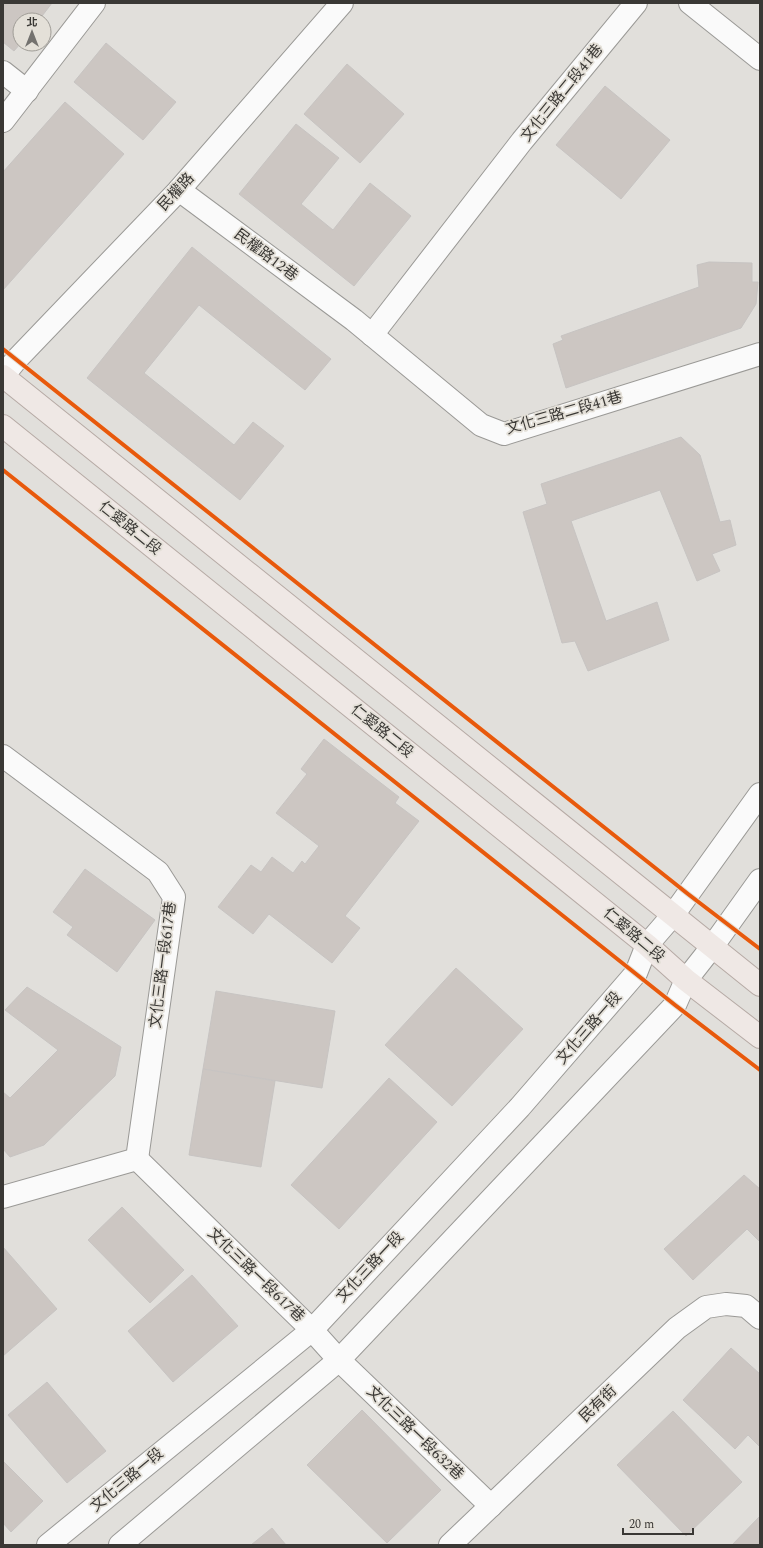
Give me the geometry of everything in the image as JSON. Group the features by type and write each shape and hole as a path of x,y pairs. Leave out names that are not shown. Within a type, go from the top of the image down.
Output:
{"main road":[{"path":"3,376 760,985"},
{"name":"仁愛路二段","path":"3,426 648,945 686,980 760,1037"}],"street":[{"path":"3,121 94,3"},
{"name":"民權路","path":"3,376 16,360 179,190 342,3"},
{"name":"文化三路二段41巷","path":"372,335 522,141 636,3"},
{"path":"690,3 760,59"},
{"path":"3,72 27,91"},
{"name":"民權路12巷","path":"179,190 354,320"},
{"name":"文化三路二段41巷","path":"354,320 481,424 504,434 760,354"},
{"name":"文化三路一段617巷","path":"3,756 158,872 174,897 137,1159 312,1330 339,1360"},
{"name":"文化三路一段","path":"48,1545 312,1330 520,1106 636,974 648,945 673,915 760,794"},
{"path":"120,1545 339,1360 675,1005 686,980 712,947 760,880"},
{"path":"3,1197 137,1159"},
{"name":"民有街","path":"450,1545 677,1328 706,1307 726,1304 746,1306 760,1318"},
{"name":"文化三路一段632巷","path":"339,1360 491,1506"}],"building":[{"path":"3,3 52,3 45,12 12,12 12,49 3,42"},
{"path":"106,43 176,102 143,140 74,82"},
{"path":"347,64 404,114 360,163 304,114"},
{"path":"605,86 670,140 621,199 556,145"},
{"path":"65,102 124,154 3,290 3,172"},
{"path":"296,124 339,158 301,204 333,230 370,183 411,216 354,286 239,194"},
{"path":"192,247 331,359 305,390 199,305 144,373 234,445 253,422 284,446 240,500 87,378"},
{"path":"709,262 752,263 752,282 758,282 756,304 741,328 566,388 553,344 563,340 561,336 699,287 697,265"},
{"path":"681,437 700,455 720,522 730,520 736,545 712,554 720,571 697,581 660,490 571,521 606,621 657,602 669,640 588,671 575,641 562,643 523,512 547,504 541,484"},
{"path":"324,739 399,797 395,803 419,821 345,916 360,928 332,963 269,914 253,934 218,907 251,865 261,872 272,857 293,873 302,861 305,864 319,846 276,813 307,774 301,769"},
{"path":"85,869 155,920 117,972 67,935 73,927 53,912"},
{"path":"456,968 523,1029 452,1106 385,1045"},
{"path":"27,987 121,1047 115,1076 44,1145 10,1157 3,1149 3,1092 10,1098 58,1050 5,1010"},
{"path":"216,991 335,1011 322,1088 203,1069"},
{"path":"203,1069 275,1081 261,1167 189,1155"},
{"path":"389,1078 437,1122 339,1229 291,1185"},
{"path":"744,1175 760,1189 760,1242 747,1229 693,1280 664,1249"},
{"path":"122,1207 184,1270 150,1303 88,1240"},
{"path":"3,1247 57,1309 3,1356"},
{"path":"192,1275 238,1326 173,1382 128,1331"},
{"path":"731,1348 760,1374 760,1447 748,1435 735,1449 683,1400"},
{"path":"47,1382 106,1451 67,1483 8,1415"},
{"path":"362,1410 441,1490 387,1543 307,1465"},
{"path":"673,1411 742,1482 686,1536 617,1465"},
{"path":"3,1461 43,1501 11,1532 3,1523"},
{"path":"760,1516 760,1545 732,1545"},
{"path":"272,1528 286,1545 251,1545"}],"cycle path":[{"path":"3,349 688,894 760,949"},
{"path":"3,470 675,1005 760,1070"}]}
